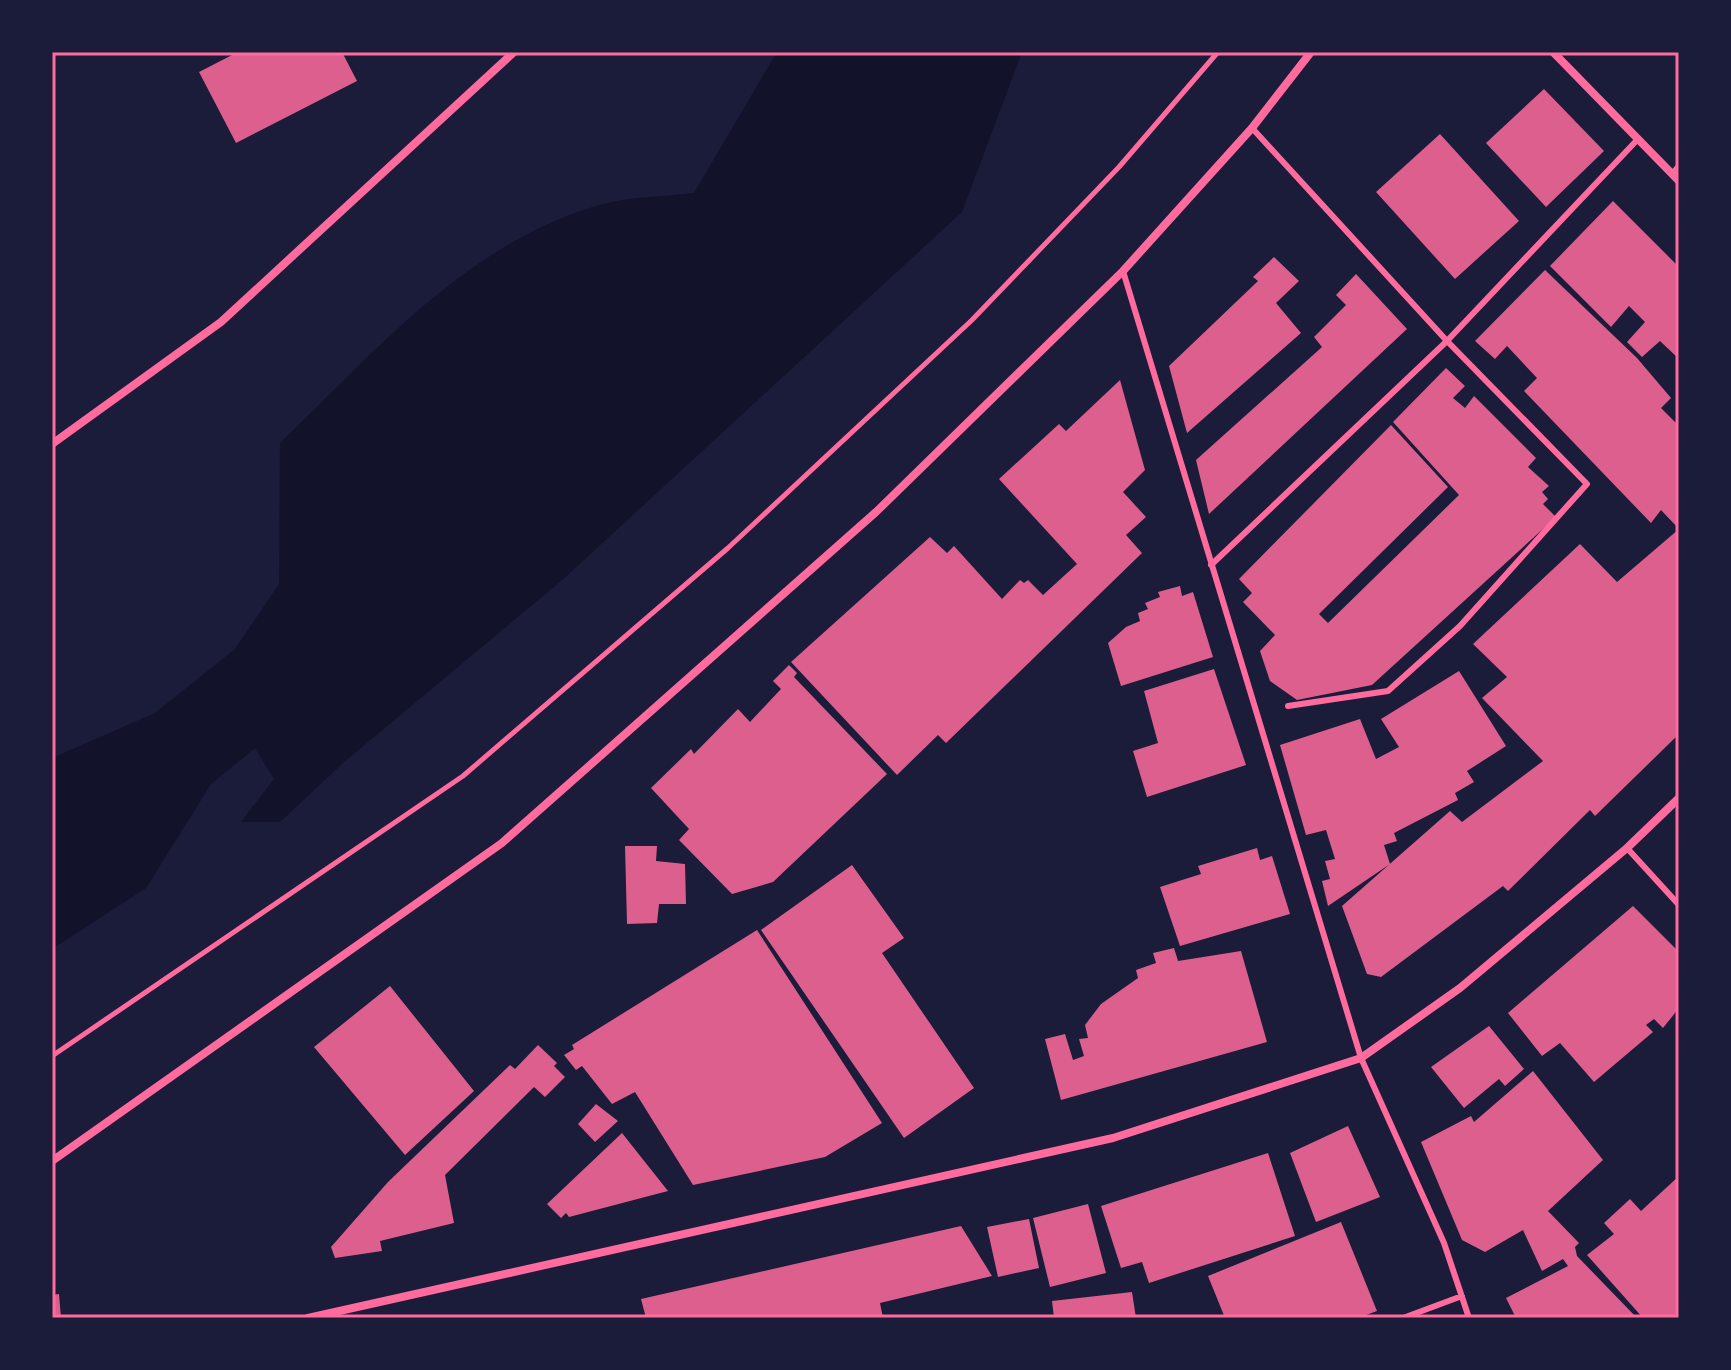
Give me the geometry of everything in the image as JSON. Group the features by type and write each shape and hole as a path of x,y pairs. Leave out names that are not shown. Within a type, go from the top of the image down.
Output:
{"street":[{"path":"52,444 221,322 514,52"},
{"path":"52,1161 502,843 876,512 1123,271 1252,128 1311,52"},
{"path":"1553,52 1638,139 1677,174"},
{"path":"308,1318 1113,1138 1361,1058 1460,988 1627,848 1679,798"}],"lane":[{"path":"1252,128 1447,341 1587,484 1460,626 1388,691 1288,706"},
{"path":"1211,565 1447,341 1638,139"},
{"path":"1123,271 1361,1058 1444,1243 1469,1318"},
{"path":"1627,848 1679,905"},
{"path":"1403,1318 1462,1296"}],"path":[{"path":"52,1056 463,776 728,548 972,320 1119,167 1218,52"}],"shaded area":[{"path":"777,52 1022,52 962,212 561,581 343,763 280,822 241,822 274,779 255,748 211,784 146,888 52,949 52,758 155,713 235,649 279,584 280,443 428,302 467,271 510,244 555,221 603,204 694,193"}],"building":[{"path":"238,52 342,52 357,81 236,143 199,72"},
{"path":"1544,89 1604,151 1546,207 1486,143"},
{"path":"1440,134 1519,221 1455,279 1376,192"},
{"path":"1613,201 1679,267 1679,359 1660,341 1642,357 1627,342 1645,322 1629,306 1611,327 1550,266"},
{"path":"1274,257 1299,281 1276,303 1301,333 1187,433 1169,366 1258,281 1253,277"},
{"path":"1545,270 1637,358 1671,398 1661,408 1679,426 1679,529 1661,510 1651,523 1524,391 1537,378 1507,346 1495,359 1475,341"},
{"path":"1356,274 1407,329 1209,514 1196,460 1322,347 1314,337 1346,305 1336,295"},
{"path":"1446,368 1465,386 1453,398 1465,408 1474,396 1536,458 1528,467 1549,486 1542,492 1548,499 1543,504 1556,517 1372,685 1297,700 1270,681 1260,651 1275,635 1243,602 1252,593 1239,579 1391,425 1448,487 1319,614 1328,623 1459,495 1393,422"},
{"path":"1120,380 1145,470 1123,492 1146,517 1126,535 1142,553 946,743 938,735 897,775 791,662 930,537 947,553 954,546 1002,599 1020,580 1024,583 1028,580 1043,595 1077,564 999,479 1059,424 1066,431"},
{"path":"1679,529 1679,734 1595,816 1590,810 1508,891 1503,886 1381,977 1367,974 1342,906 1450,811 1462,822 1543,761 1482,698 1507,677 1473,644 1580,544 1617,582"},
{"path":"1180,586 1182,596 1193,592 1213,657 1121,686 1108,643 1126,627 1140,621 1138,613 1148,609 1145,603 1160,597 1158,592"},
{"path":"789,665 797,673 794,677 887,774 773,882 732,894 679,840 689,829 651,788 691,749 694,754 738,709 750,722 781,689 773,681"},
{"path":"1214,669 1246,765 1147,797 1133,751 1158,743 1144,691"},
{"path":"1459,671 1506,746 1467,771 1474,782 1455,793 1458,800 1394,833 1397,841 1384,845 1390,864 1328,906 1322,881 1330,879 1325,861 1335,859 1326,830 1306,835 1280,745 1360,719 1376,759 1399,747 1381,719"},
{"path":"625,846 657,846 656,861 685,864 686,904 659,904 657,923 627,924"},
{"path":"1257,848 1260,860 1272,856 1290,914 1180,946 1160,887 1201,874 1198,866"},
{"path":"852,865 904,938 882,953 974,1088 904,1138 761,930"},
{"path":"1633,906 1679,952 1679,1008 1663,1028 1654,1019 1646,1025 1653,1032 1594,1082 1560,1043 1542,1056 1508,1013"},
{"path":"757,930 882,1123 825,1157 693,1185 635,1092 612,1104 582,1066 576,1070 564,1055 574,1049 572,1045"},
{"path":"1174,948 1178,961 1241,951 1267,1042 1061,1100 1045,1039 1065,1034 1073,1060 1084,1056 1079,1039 1088,1038 1085,1025 1101,1004 1138,978 1136,970 1156,963 1153,953"},
{"path":"390,986 474,1091 405,1155 314,1047"},
{"path":"1489,1026 1524,1069 1505,1086 1499,1079 1464,1108 1431,1067"},
{"path":"538,1045 557,1063 554,1066 565,1077 545,1097 534,1087 445,1175 454,1223 380,1241 382,1251 335,1258 331,1247 388,1182 510,1065 515,1069"},
{"path":"1533,1071 1603,1160 1548,1211 1579,1243 1575,1247 1577,1256 1637,1318 1516,1318 1506,1298 1568,1266 1563,1259 1542,1271 1523,1230 1485,1252 1462,1240 1421,1142 1471,1116 1474,1122"},
{"path":"596,1104 618,1121 595,1142 578,1124"},
{"path":"1348,1126 1380,1197 1316,1222 1290,1153"},
{"path":"622,1133 668,1191 569,1217 566,1213 561,1218 547,1204"},
{"path":"1268,1153 1295,1236 1149,1283 1142,1262 1121,1268 1101,1206"},
{"path":"1679,1176 1679,1318 1643,1318 1587,1255 1614,1234 1604,1223 1630,1199 1641,1211"},
{"path":"1088,1204 1106,1273 1050,1287 1033,1218"},
{"path":"1029,1219 1039,1268 998,1277 987,1227"},
{"path":"1341,1222 1377,1311 1358,1318 1225,1318 1208,1276"},
{"path":"961,1226 992,1276 880,1303 883,1318 646,1318 641,1299"},
{"path":"1132,1292 1136,1318 1054,1318 1052,1301"},
{"path":"59,1294 61,1318 52,1318 52,1295"}]}
